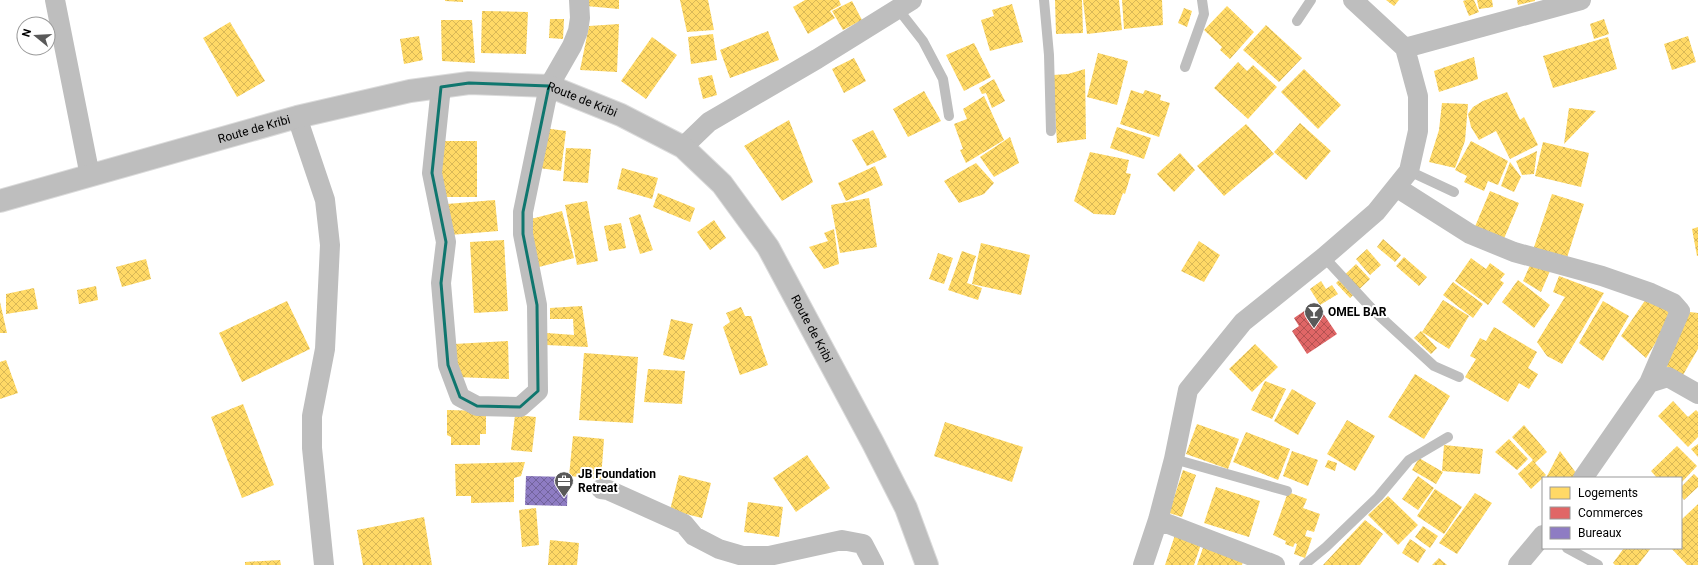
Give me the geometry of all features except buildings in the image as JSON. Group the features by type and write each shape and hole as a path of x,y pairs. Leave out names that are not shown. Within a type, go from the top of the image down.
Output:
{"main road":[{"name":"Route de Kribi","path":"0,201 297,117 410,91 468,83 549,86 621,115 683,147 722,184 768,247 873,443 906,508 927,565"}],"street":[{"path":"55,0 90,176"},
{"path":"441,87 432,174 446,242 441,283 448,365 460,397 477,406 520,407 538,391 536,305 522,234 523,212 549,86 572,46 578,31 580,18 579,0"},
{"path":"1143,565 1158,520 1174,459 1188,390 1243,322 1324,257 1376,212 1408,171 1418,130 1418,96 1405,48 1353,0"},
{"path":"1405,48 1581,0"},
{"path":"683,147 709,122 817,59 905,4"},
{"path":"297,117 325,200 330,246 325,349 312,416 312,440 324,565"},
{"path":"1396,187 1470,234 1514,252 1602,276 1651,293 1673,303 1680,311 1649,383 1584,477"},
{"path":"1649,383 1668,378 1698,394"},
{"path":"601,489 608,490 684,524 694,536 719,549 743,556 769,556 842,540 863,544 874,565"},
{"path":"1158,520 1275,565"},
{"path":"1518,565 1542,536"}],"lane":[{"path":"1044,0 1049,55 1051,131"},
{"path":"1185,67 1204,14 1202,0"},
{"path":"1298,21 1311,0"},
{"path":"905,4 944,79 949,116"},
{"path":"1408,171 1454,192"},
{"path":"1324,257 1374,311 1434,366 1459,377"},
{"path":"1304,565 1326,547 1378,497 1409,460 1448,437"},
{"path":"1174,459 1287,491"},
{"path":"1569,549 1598,565"}],"highlighted area":[{"path":"469,83 549,86 523,212 523,234 537,305 538,391 520,407 477,406 460,397 448,365 441,283 446,242 432,173 441,87"}],"place":[{"name":"OMEL BAR","path":"1314,329"},
{"name":"JB Foundation Retreat","path":"564,498"}]}
